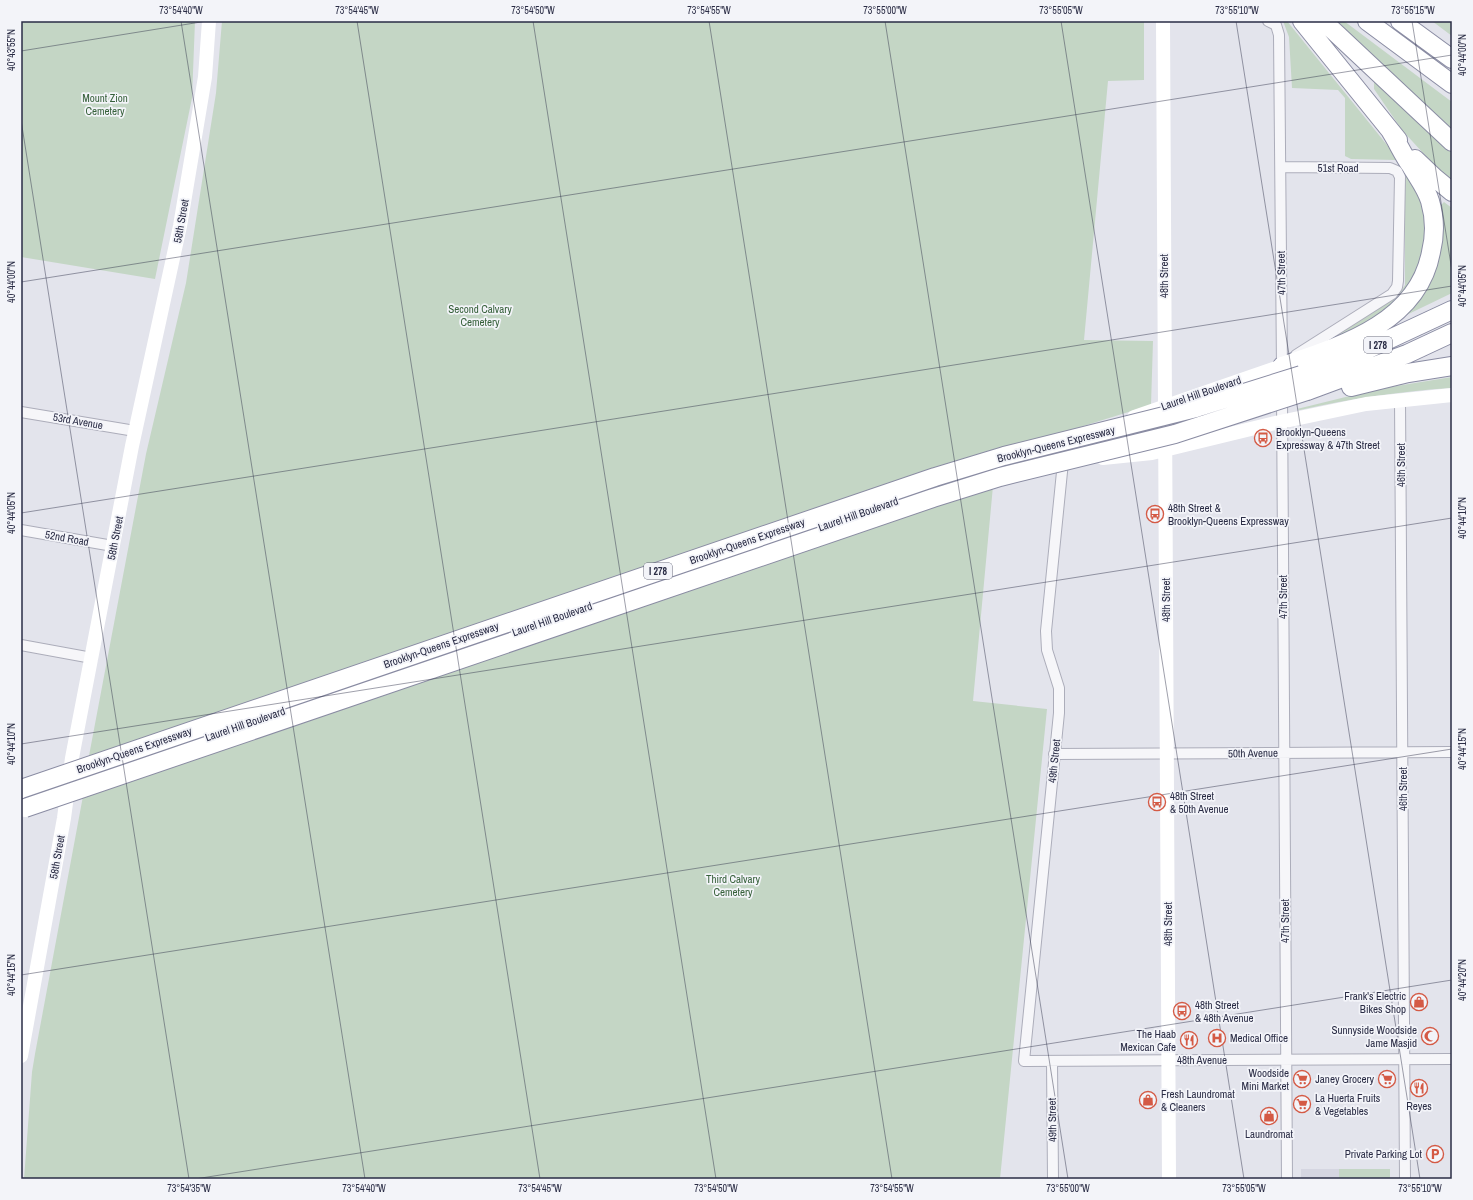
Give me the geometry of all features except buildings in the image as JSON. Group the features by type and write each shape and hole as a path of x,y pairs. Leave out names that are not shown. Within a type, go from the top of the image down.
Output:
{"highway":[{"path":"1302,21 1415,160 1452,192"},
{"path":"1323,21 1452,142"},
{"path":"1367,21 1452,84"},
{"path":"1400,21 1452,59"},
{"path":"1408,52 1452,96"},
{"path":"1282,366 1337,345 1380,324 1404,305 1421,282 1428,266 1432,247 1434,223 1424,187 1410,166 1392,132"},
{"name":"Brooklyn-Queens Expressway","path":"22,811 933,498 1000,477 1140,443 1289,404 1306,388 1364,351 1412,330 1452,310"},
{"name":"Brooklyn-Queens Expressway","path":"21,788 935,477 1004,456 1189,410 1306,388 1401,357 1452,333"},
{"path":"1306,388 1390,377 1452,366"}],"main road":[{"name":"58th Street","path":"21,1050 69,784 72,758 136,431 180,226 205,77 209,21"},
{"name":"48th Street","path":"1163,21 1169,1179"},
{"name":"Laurel Hill Boulevard","path":"22,811 48,804 69,784 911,496 990,471 1164,406 1282,366"},
{"path":"1165,450 1359,405 1452,395"},
{"name":"Laurel Hill Boulevard","path":"990,471 1152,453 1165,450"},
{"name":"Laurel Hill Boulevard","path":"21,788 54,781 69,784"}],"street":[{"name":"47th Street","path":"1268,21 1276,25 1279,35 1287,1179"},
{"name":"51st Road","path":"1280,167 1395,169 1400,180 1397,287"},
{"name":"Laurel Hill Boulevard","path":"1282,366 1298,353 1392,294 1397,287"},
{"name":"46th Street","path":"1400,400 1404,1179"},
{"name":"53rd Avenue","path":"21,412 136,431"},
{"name":"49th Street","path":"1024,1061 1059,713 1060,694 1058,682 1047,650 1046,631 1063,462"},
{"name":"52nd Road","path":"21,530 113,546"},
{"path":"21,645 92,658"},
{"name":"50th Avenue","path":"1054,754 1452,752"},
{"name":"48th Avenue","path":"1024,1061 1452,1059"},
{"name":"49th Street","path":"1052,1061 1053,1179"}],"shaded area":[{"path":"1301,1169 1390,1169 1390,1179 1301,1179"}],"green space":[{"name":"Mount Zion Cemetery","path":"21,21 195,21 192,98 155,279 21,257"},
{"name":"Second Calvary Cemetery","path":"222,21 1144,21 1144,80 1108,81 1084,340 1153,341 1151,405 1019,446 88,761 146,454 186,283 216,93"},
{"path":"1283,21 1287,21 1408,171 1421,193 1428,236 1414,282 1386,313 1333,340 1327,340 1398,296 1405,285 1405,172 1396,160 1351,159 1345,156 1345,98 1338,90 1292,88 1289,37"},
{"path":"1330,21 1344,21 1452,102 1452,135"},
{"path":"1432,21 1452,21 1452,36"},
{"path":"1374,81 1452,150 1452,181 1445,177 1402,130 1374,89"},
{"path":"1444,202 1452,208 1452,293 1392,322 1426,283 1438,208"},
{"path":"1452,377 1452,388 1394,393 1300,410 1297,409 1378,389"},
{"name":"Third Calvary Cemetery","path":"993,486 973,701 1047,709 1000,1179 24,1179 32,1072 83,796"},
{"path":"1339,1169 1390,1169 1390,1179 1339,1179"}],"place":[{"name":"Brooklyn-Queens Expressway & 47th Street","path":"1263,438"},
{"name":"48th Street & Brooklyn-Queens Expressway","path":"1155,514"},
{"name":"48th Street & 50th Avenue","path":"1157,802"},
{"name":"Frank's Electric Bikes Shop","path":"1419,1002"},
{"name":"48th Street & 48th Avenue","path":"1182,1011"},
{"name":"Sunnyside Woodside Jame Masjid","path":"1430,1036"},
{"name":"Medical Office","path":"1217,1038"},
{"name":"The Haab Mexican Cafe","path":"1189,1040"},
{"name":"Woodside Mini Market","path":"1302,1079"},
{"name":"Janey Grocery","path":"1387,1079"},
{"name":"Reyes","path":"1419,1088"},
{"name":"Fresh Laundromat & Cleaners","path":"1148,1100"},
{"name":"La Huerta Fruits & Vegetables","path":"1302,1104"},
{"name":"Laundromat","path":"1269,1116"},
{"name":"Private Parking Lot","path":"1435,1154"}]}
